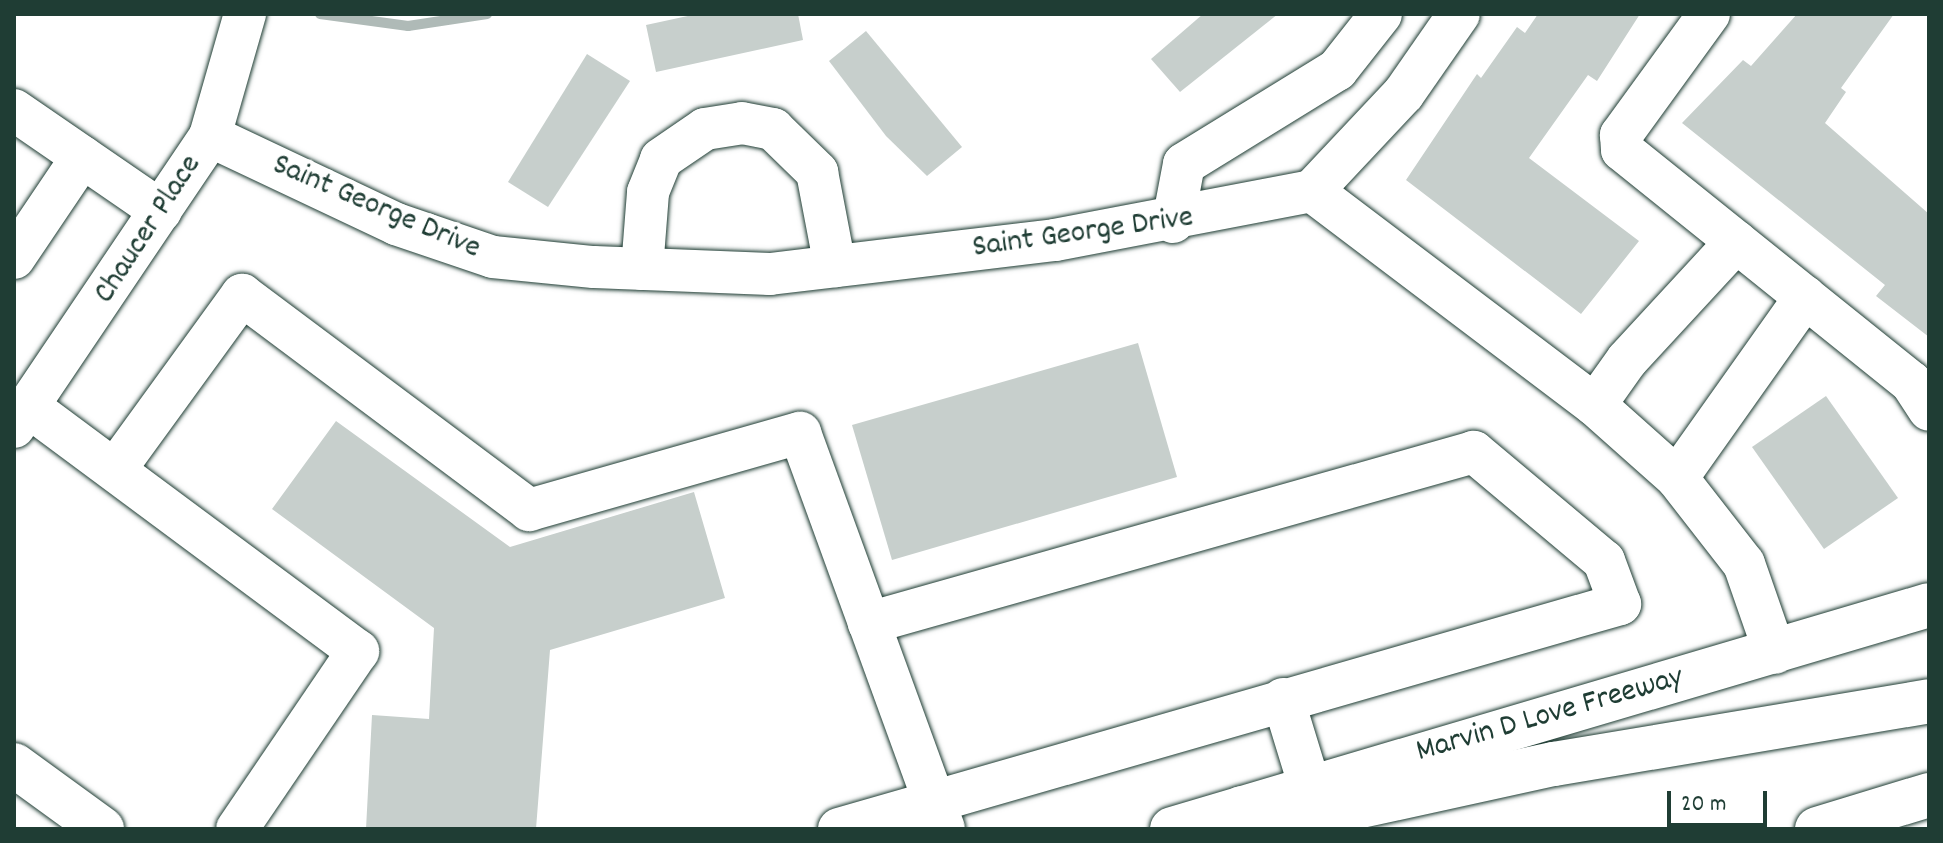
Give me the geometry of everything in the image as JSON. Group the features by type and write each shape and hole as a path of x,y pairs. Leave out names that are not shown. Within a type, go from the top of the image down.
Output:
{"main road":[{"name":"Marvin D Love Freeway","path":"1172,829 1309,784 1775,653 1929,605"},
{"path":"1242,808 1347,809 1554,764 1929,701"},
{"path":"14,765 102,829"},
{"path":"1817,829 1929,795"}],"street":[{"name":"Chaucer Place","path":"21,417 210,136 245,14"},
{"path":"1173,222 1184,164 1337,70 1381,14"},
{"path":"1459,14 1404,93 1312,191 1595,405 1677,478 1744,564 1775,653"},
{"path":"1709,14 1621,135 1622,150 1911,382 1929,410"},
{"path":"14,110 161,211"},
{"path":"642,269 648,192 661,159 705,129 742,123 773,129 817,172 835,266"},
{"name":"Saint George Drive","path":"210,136 396,224 493,257 642,269 770,274 1173,222 1312,191"},
{"path":"14,258 82,157"},
{"path":"1595,405 1627,360 1736,242"},
{"path":"117,467 242,295 529,510 800,433 938,814"},
{"path":"1677,478 1805,297"},
{"path":"21,417 117,467 358,651 251,824"},
{"path":"839,829 938,814 1283,699 1620,604 1604,561 1474,452 869,623"},
{"path":"1283,699 1309,784"}],"building":[{"path":"697,14 798,14 803,40 656,72 646,25"},
{"path":"1203,14 1278,14 1180,92 1151,59"},
{"path":"1538,14 1640,14 1597,81 1588,75 1529,158 1639,241 1581,314 1406,180 1477,74 1481,78 1517,27 1525,33"},
{"path":"1797,14 1894,14 1841,88 1846,92 1825,123 1929,214 1929,337 1876,296 1885,285 1682,123 1743,60 1751,66"},
{"path":"866,31 962,147 927,176 886,136 829,61"},
{"path":"587,54 630,81 548,207 508,182"},
{"path":"1138,343 1177,477 892,560 852,425"},
{"path":"1826,396 1898,498 1824,549 1752,447"},
{"path":"336,421 510,547 694,492 725,598 550,650 536,829 366,829 372,715 429,719 434,628 272,509"}],"waterway":[{"path":"320,14 408,26 487,14"}]}
